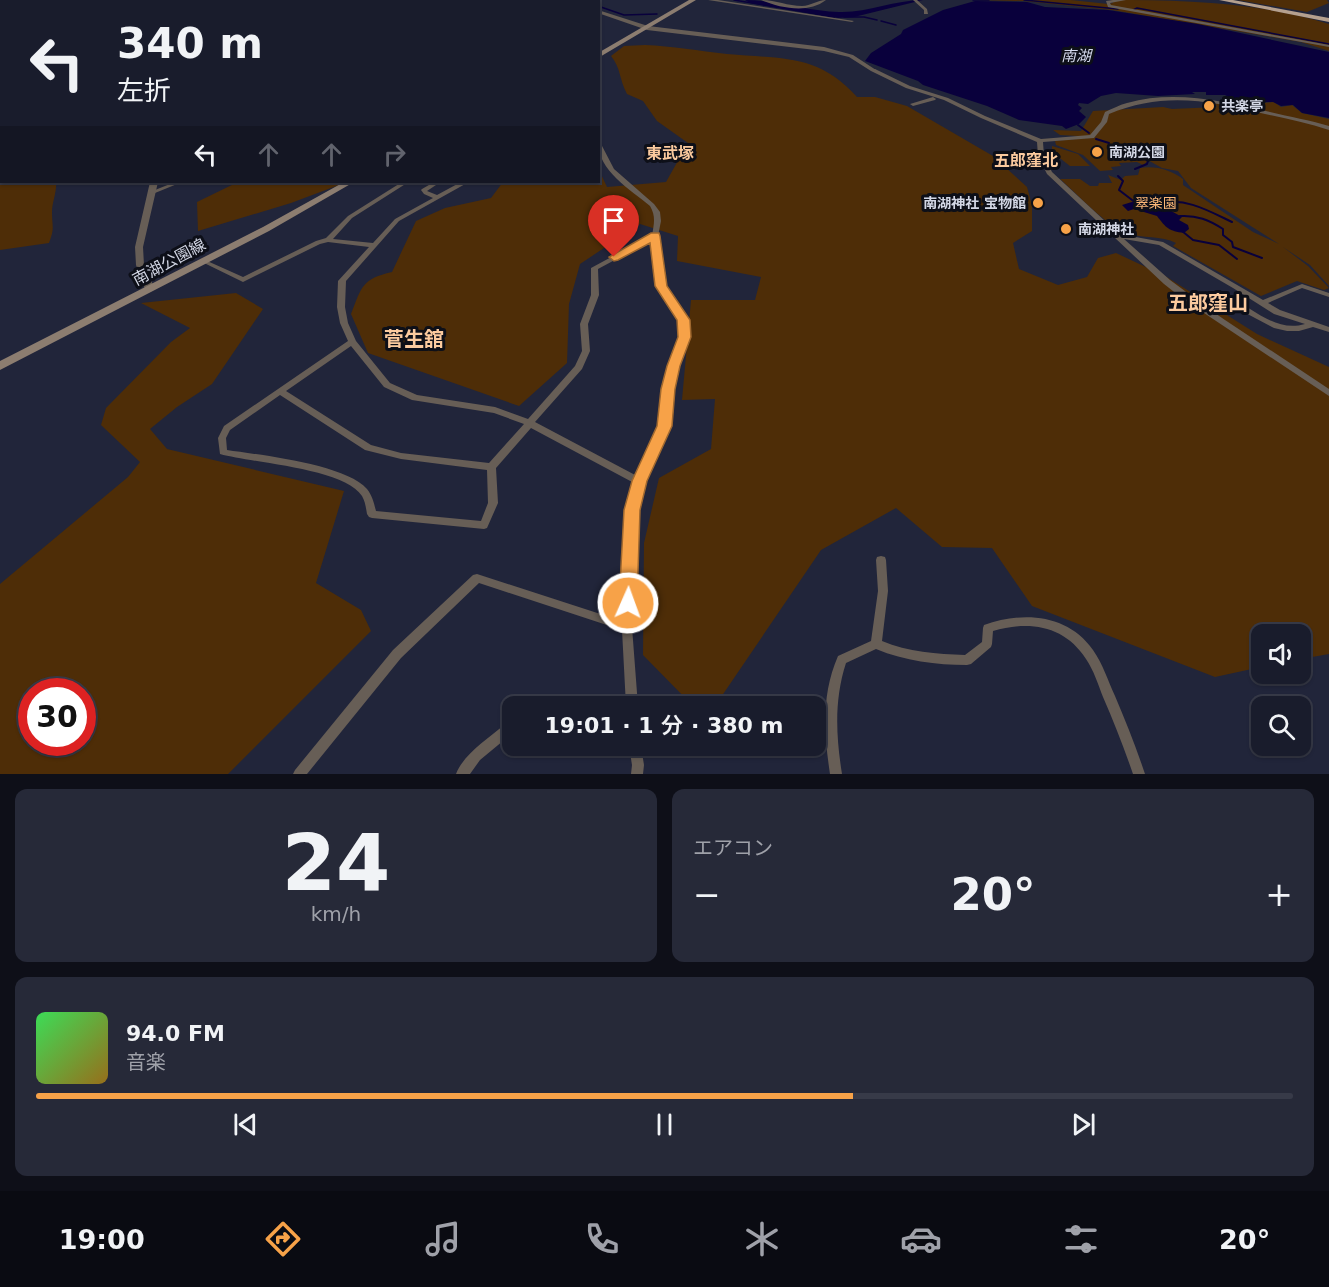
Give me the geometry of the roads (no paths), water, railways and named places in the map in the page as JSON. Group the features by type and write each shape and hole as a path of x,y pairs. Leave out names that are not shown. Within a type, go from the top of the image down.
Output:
{"highway":[{"path":"1222,0 1329,20"}],"main road":[{"path":"600,55 693,0"},
{"name":"南湖公園線","path":"0,366 348,183"}],"street":[{"path":"710,0 852,21"},
{"path":"762,0 807,9 816,7 824,0"},
{"path":"1131,9 1123,0 1107,2 1109,6 1329,46"},
{"path":"915,1 926,9 926,13"},
{"path":"600,12 647,28 824,49 851,56 908,87 946,99 1040,141 1092,136 1104,122 1107,113 1116,108 1139,102 1192,99 1241,106 1329,128"},
{"path":"913,104 933,99"},
{"path":"1040,141 1041,156 1049,173 1167,282 1329,393"},
{"path":"600,148 611,170 657,212 655,236 661,286 684,320 685,337 670,377 664,426 639,481 632,510 627,627 631,696"},
{"path":"150,289 140,265 139,247 154,183"},
{"path":"153,192 176,183"},
{"path":"328,240 350,216 403,183"},
{"path":"435,183 424,190 426,194 437,197"},
{"path":"463,183 397,220 342,281 341,307 352,342 387,385 416,398 495,410 530,423 639,481"},
{"path":"352,342 227,428 222,438 223,452 283,462 350,480 364,491 372,514 483,525 493,503 491,466 555,393 572,377 586,351 584,324 595,295 594,268 655,236"},
{"path":"1119,236 1161,243 1277,312 1329,330"},
{"path":"203,261 243,280 306,246 328,240 373,245"},
{"path":"1263,303 1302,286 1329,296"},
{"path":"1186,297 1199,294 1225,298 1264,322 1280,328 1312,324"},
{"path":"280,392 369,448 401,456 491,466"},
{"path":"876,644 883,591 881,560"},
{"path":"299,774 397,654 477,578 627,627"},
{"path":"876,644 886,649 936,660 967,660 987,644 988,628 1005,621 1040,621 1059,627 1089,653 1129,743 1139,774"},
{"path":"836,774 828,730 833,682 842,660 876,644"},
{"path":"462,774 476,756 502,734"},
{"path":"637,756 637,774"}],"water":[{"name":"南湖","path":"975,1 1027,2 1045,7 1108,10 1198,24 1329,52 1329,118 1302,113 1293,105 1281,106 1273,102 1260,102 1261,104 1251,100 1232,99 1225,95 1206,95 1206,92 1158,96 1116,93 1101,96 1088,104 1079,103 1078,105 1082,108 1079,111 1086,117 1079,124 1066,129 1062,126 1019,120 865,61 871,53 901,34 903,30 943,10"},
{"path":"1135,201 1162,202 1164,207 1182,217 1179,220 1188,225 1189,229 1184,233 1171,230 1157,216 1134,209 1128,211 1122,205"}],"waterway":[{"path":"734,0 834,17"},
{"path":"750,0 838,15 854,14 918,0"},
{"path":"973,0 989,0"},
{"path":"1024,0 1118,9"},
{"path":"600,7 624,15 657,14"},
{"path":"1133,10 1137,8 1329,44"},
{"path":"844,17 864,17 877,20"},
{"path":"881,21 896,25"},
{"path":"1078,125 1089,133"},
{"path":"1096,139 1109,143"},
{"path":"1120,147 1133,151 1148,161 1147,164 1135,169"},
{"path":"1118,176 1123,181 1119,190 1136,203"},
{"path":"1160,204 1169,202 1188,204 1232,222"},
{"path":"1180,216 1197,217 1213,223 1223,229 1223,235 1232,242 1233,247 1262,258"},
{"path":"1182,231 1193,240 1219,245 1237,259"}],"place":[{"name":"共楽亭","path":"1209,106"},
{"name":"南湖公園","path":"1097,152"},
{"name":"南湖神社 宝物館","path":"1038,203"},
{"name":"南湖神社","path":"1066,229"}],"district":[{"name":"東武塚","path":"670,153"},
{"name":"五郎窪北","path":"1026,160"},
{"name":"五郎窪山","path":"1208,303"},
{"name":"菅生舘","path":"414,339"}],"park label":[{"name":"翠楽園","path":"1156,203"}]}
